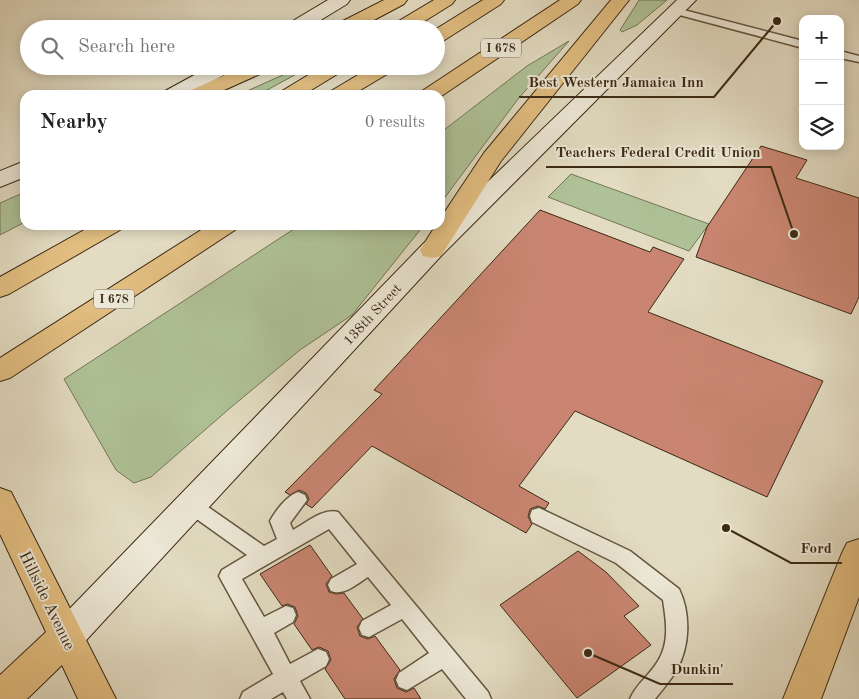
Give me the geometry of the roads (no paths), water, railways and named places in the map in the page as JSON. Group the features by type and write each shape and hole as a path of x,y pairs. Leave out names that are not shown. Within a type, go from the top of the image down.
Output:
{"main road":[{"path":"308,20 341,0"},
{"path":"359,20 398,0"},
{"path":"414,20 446,0"},
{"path":"445,31 495,0"},
{"name":"I 678","path":"437,90 572,0"},
{"path":"432,250 492,158 620,0"},
{"name":"138th Street","path":"65,638 432,250 681,6"},
{"path":"181,90 209,75"},
{"path":"207,90 242,75"},
{"path":"297,90 322,75"},
{"path":"346,90 372,75"},
{"path":"0,180 20,170"},
{"path":"57,256 94,230"},
{"path":"0,288 103,230"},
{"name":"I 678","path":"0,371 218,230"},
{"name":"Hillside Avenue","path":"0,501 65,638 97,699"},
{"path":"802,699 859,553"},
{"path":"1,699 65,638"}],"lane":[{"path":"681,6 799,44"},
{"path":"844,55 859,59"},
{"path":"288,542 280,521 298,500"},
{"path":"191,505 263,556"},
{"path":"538,516 622,557 672,595 678,630 668,665 641,699"},
{"path":"299,699 286,678 262,630 229,576 331,518 480,699"},
{"path":"338,585 370,566"},
{"path":"369,628 405,607"},
{"path":"262,630 286,615"},
{"path":"407,680 444,655"},
{"path":"251,699 318,659"}],"place":[{"name":"Best Western Jamaica Inn","path":"777,21"},
{"name":"Teachers Federal Credit Union","path":"794,234"},
{"name":"Ford","path":"726,528"},
{"name":"Dunkin'","path":"588,653"}]}
